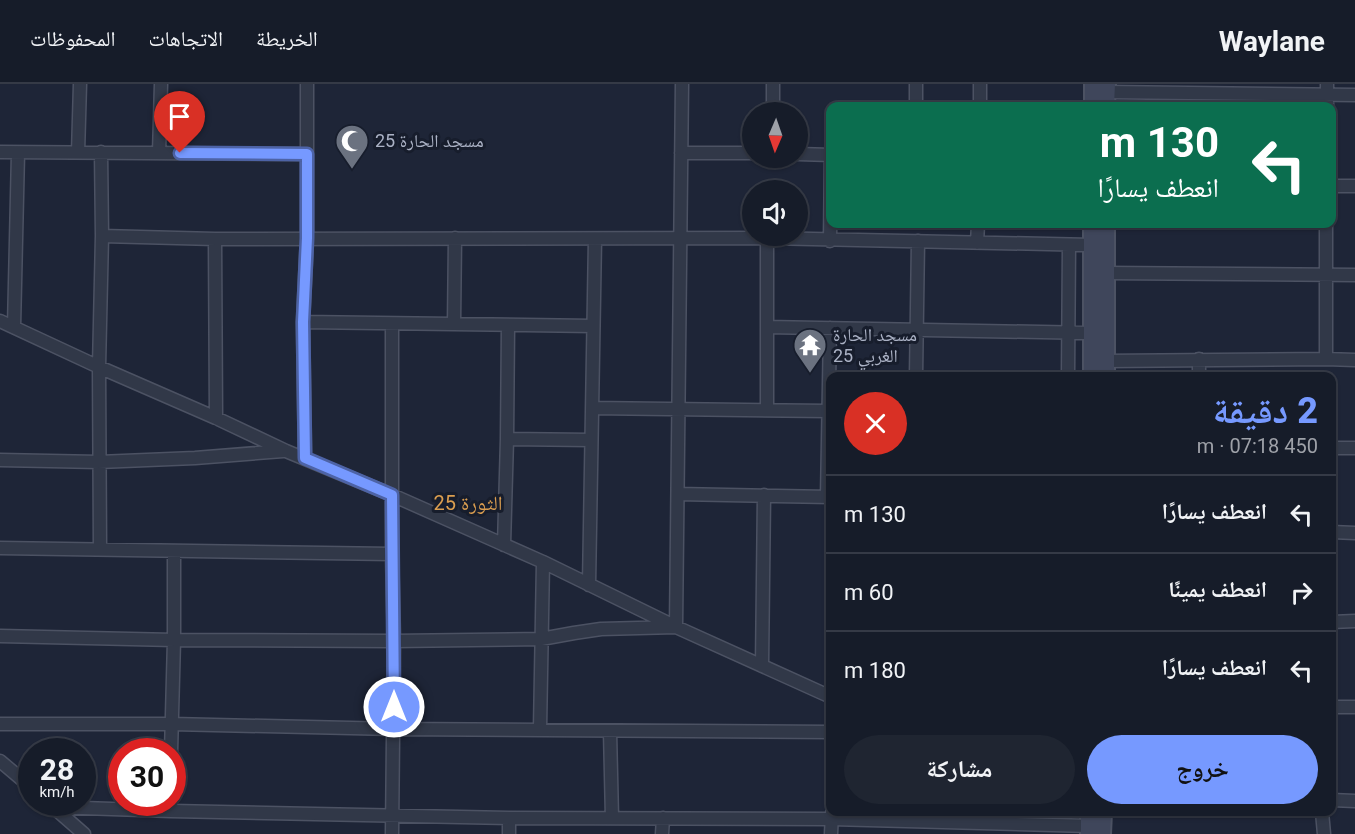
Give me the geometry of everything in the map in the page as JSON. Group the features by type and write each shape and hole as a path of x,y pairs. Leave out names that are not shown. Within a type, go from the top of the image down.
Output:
{"main road":[{"path":"1092,228 1092,372"},
{"path":"1106,228 1106,369"}],"street":[{"path":"78,153 80,84"},
{"path":"159,153 161,84"},
{"path":"305,458 303,322 307,238 307,84"},
{"path":"676,627 682,84"},
{"path":"773,84 773,102"},
{"path":"916,84 916,102"},
{"path":"980,84 980,102"},
{"path":"1103,92 1355,95"},
{"path":"0,152 307,154"},
{"path":"100,549 101,152"},
{"path":"14,327 18,153"},
{"path":"681,153 742,153"},
{"path":"808,154 826,155"},
{"path":"1336,186 1355,186"},
{"path":"830,228 830,241"},
{"path":"977,243 978,228"},
{"path":"1326,228 1326,359"},
{"path":"102,236 215,239 742,238"},
{"path":"454,324 455,238"},
{"path":"589,585 595,238"},
{"path":"215,239 216,418"},
{"path":"808,240 1092,245"},
{"path":"916,372 918,242"},
{"path":"1068,372 1069,245"},
{"path":"767,246 767,410"},
{"path":"1105,273 1355,275"},
{"path":"0,321 286,451 543,562 676,627 826,695"},
{"path":"303,322 593,326"},
{"path":"392,324 394,641 392,834"},
{"path":"504,545 508,325"},
{"path":"767,327 1092,333"},
{"path":"829,372 830,328"},
{"path":"1199,359 1199,372"},
{"path":"1106,369 1199,359 1355,360"},
{"path":"592,408 826,411"},
{"path":"507,439 591,440"},
{"path":"1336,448 1355,448"},
{"path":"0,460 99,462 286,451"},
{"path":"678,494 826,497"},
{"path":"762,666 764,495"},
{"path":"1336,532 1355,533"},
{"path":"0,548 392,554"},
{"path":"172,738 174,551"},
{"path":"540,729 543,562"},
{"path":"1336,622 1355,621"},
{"path":"0,636 394,641 541,639 601,629 676,627"},
{"path":"1336,707 1355,707"},
{"path":"0,724 826,732"},
{"path":"610,731 612,818"},
{"path":"0,761 18,776"},
{"path":"1336,800 1355,801"},
{"path":"186,808 509,818 826,815"},
{"path":"63,816 84,834"},
{"path":"831,834 832,816"},
{"path":"856,816 1092,826"},
{"path":"1322,816 1324,834"},
{"path":"509,818 509,834"},
{"path":"662,834 663,818"}],"place":[{"name":"مسجد الحارة 25","path":"352,170"},
{"name":"مسجد الحارة 25 الغربي","path":"810,374"}],"district":[{"name":"الثورة 25","path":"468,503"}],"route":[{"path":"180,153 307,154 307,238 303,322 305,458 392,495 394,707"}]}
